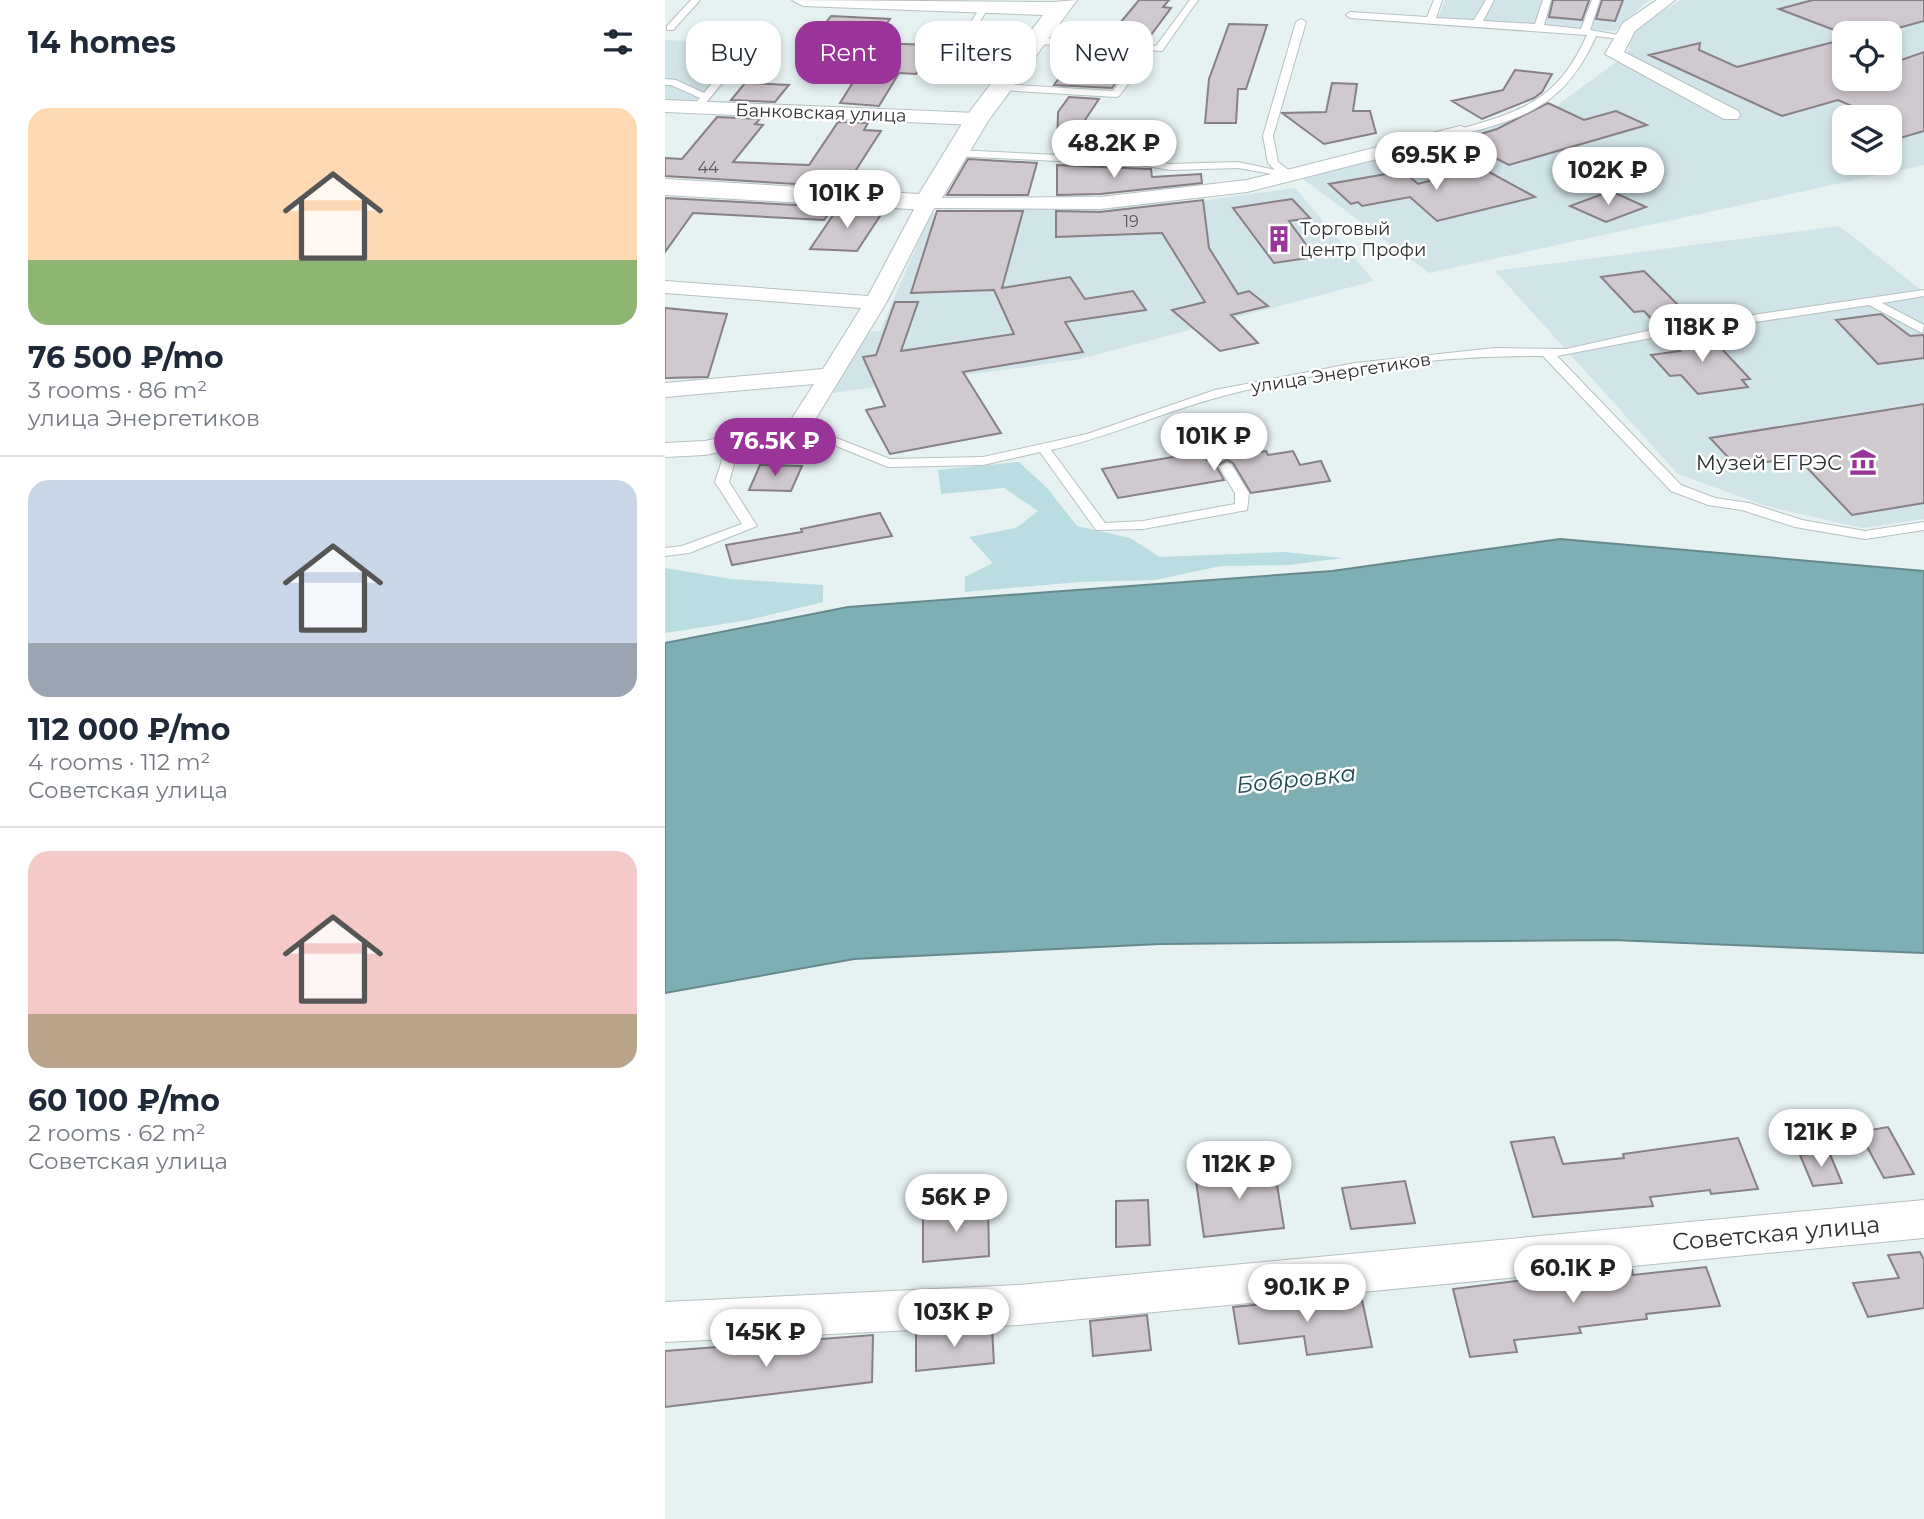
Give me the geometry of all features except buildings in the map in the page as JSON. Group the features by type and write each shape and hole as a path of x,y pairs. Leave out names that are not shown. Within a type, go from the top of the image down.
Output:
{"street":[{"path":"803,0 986,6 1062,5"},
{"path":"1667,0 1630,23 1619,36 1614,54 1731,115"},
{"path":"1037,41 1062,5"},
{"path":"665,450 705,448 799,428 875,303 927,202 956,153 977,119 1004,84"},
{"name":"Банковская улица","path":"665,106 701,102 977,119"},
{"path":"665,187 927,202 1100,203 1247,186 1459,132"},
{"path":"665,287 875,303"},
{"path":"665,390 831,375"},
{"name":"Советская улица","path":"665,1322 1019,1305 1924,1219"}],"lane":[{"path":"670,28 696,0"},
{"path":"1037,41 1159,49 1194,0"},
{"path":"1431,20 1438,0"},
{"path":"1477,23 1490,0"},
{"path":"1539,27 1547,0"},
{"path":"1459,132 1522,114 1560,90 1583,58 1596,0"},
{"path":"976,21 986,6"},
{"path":"1350,15 1539,27 1619,36"},
{"path":"1290,176 1273,163 1268,136 1301,22"},
{"path":"665,82 673,82 701,102 716,84"},
{"path":"1001,88 1116,94 1123,84"},
{"path":"956,153 1141,162 1170,167 1238,165 1290,176"},
{"name":"улица Энергетиков","path":"799,428 888,463 983,461 1091,437 1219,393 1277,381 1430,358 1495,352 1566,353 1656,333 1924,293"},
{"path":"1868,300 1922,330"},
{"path":"1548,353 1676,488 1713,502 1744,506 1800,524 1865,535 1924,526"},
{"path":"665,552 684,550 750,526 722,482 734,442"},
{"path":"1043,448 1101,527 1143,525 1242,507 1242,493 1226,467"}],"shaded area":[{"path":"1445,0 1649,0 1614,31 1438,18"},
{"path":"1681,0 1924,0 1924,165 1902,170 1902,105 1832,105 1832,175 1878,175 1429,273 1303,179 1555,107 1627,54 1636,27"},
{"path":"665,40 686,41 686,84 724,84 706,105 665,103"},
{"path":"1295,188 1374,281 1076,360 833,393 865,332 880,331 931,213 1200,201"},
{"path":"1839,226 1924,292 1924,519 1862,528 1766,506 1678,474 1495,271"},
{"path":"1019,462 1047,488 1077,526 1130,538 1160,557 1284,552 1343,558 1289,565 1221,566 1155,580 1079,582 965,592 965,577 993,563 969,537 1016,528 1038,511 1004,488 941,494 938,470"},
{"path":"665,568 731,579 823,585 823,602 749,620 665,633"}],"water":[{"name":"Бобровка","path":"1560,539 1924,571 1924,953 1613,940 1160,944 854,959 665,993 665,643 848,607 1332,571"}],"place":[{"name":"Торговый центр Профи","path":"1279,239"},
{"name":"Музей ЕГРЭС","path":"1863,462"}]}
